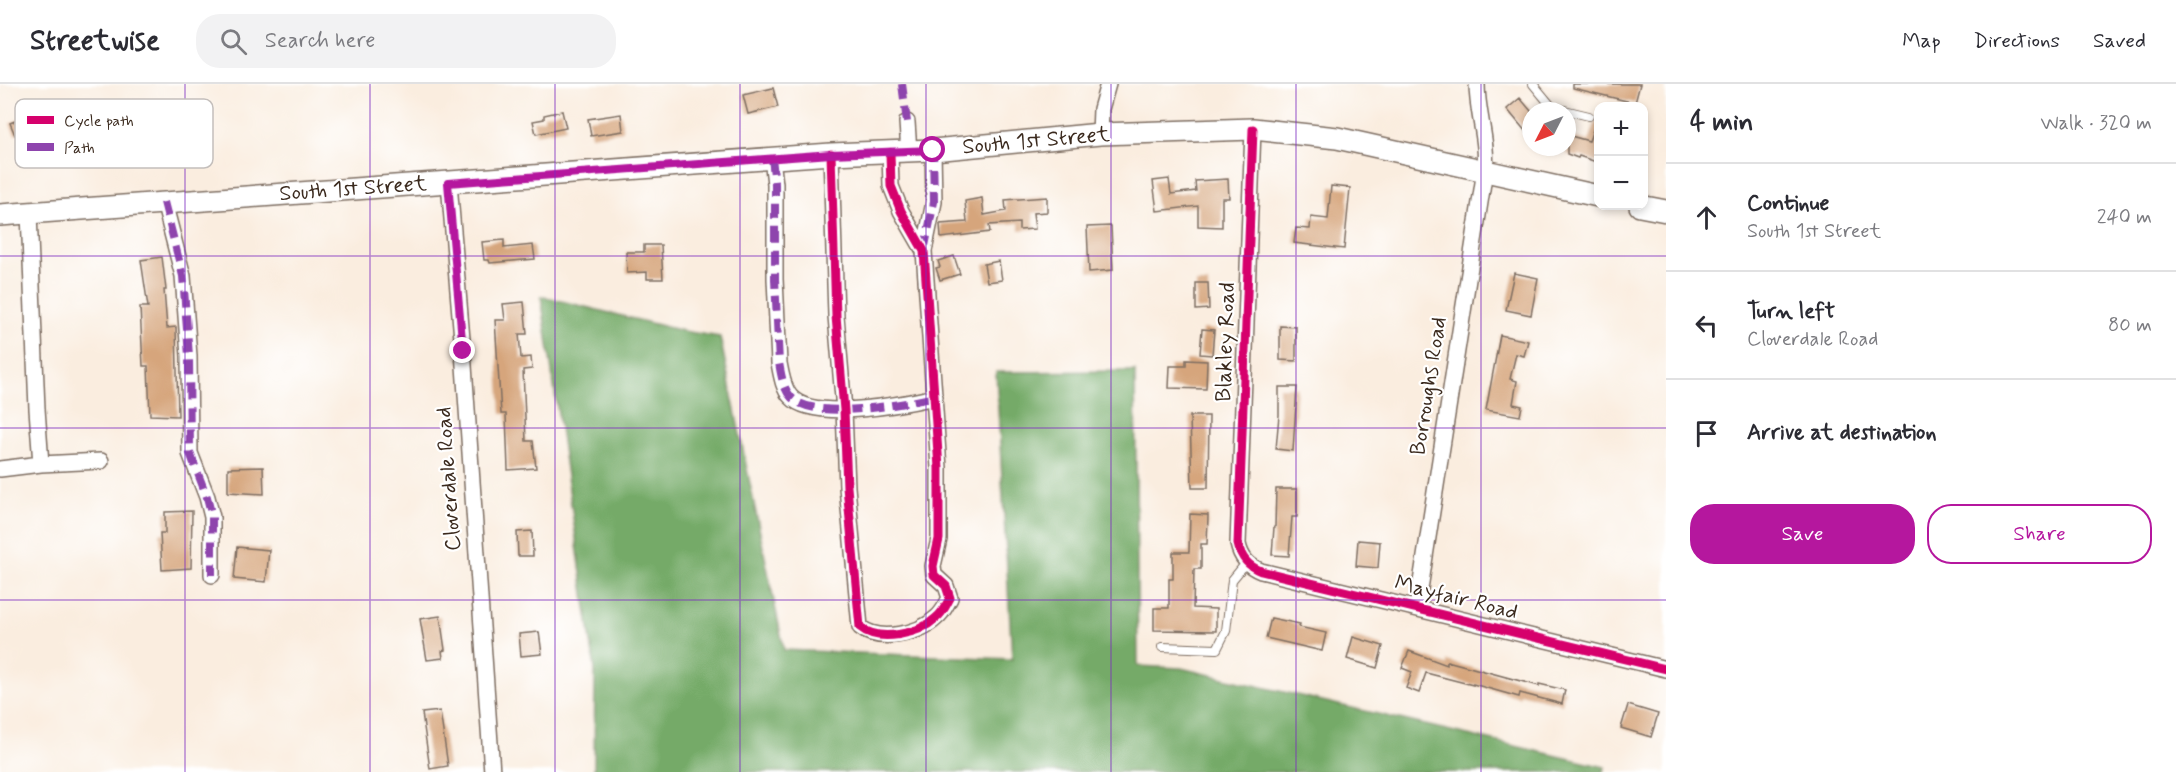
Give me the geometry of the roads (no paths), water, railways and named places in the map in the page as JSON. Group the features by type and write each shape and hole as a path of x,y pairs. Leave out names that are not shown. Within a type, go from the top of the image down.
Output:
{"main road":[{"name":"South 1st Street","path":"0,215 772,158 933,150 1100,134 1253,129 1337,138 1594,195"},
{"path":"1648,208 1666,211"}],"street":[{"path":"1100,134 1101,109 1108,84"},
{"name":"Borroughs Road","path":"1417,608 1485,170 1487,151 1477,84"},
{"path":"907,122 891,186 924,252"},
{"name":"Blakley Road","path":"1244,559 1238,544 1253,129"},
{"path":"831,154 836,316 844,410 847,487 860,627 866,632 891,634 911,631 926,625 944,609 950,598 946,586 934,575 933,566 939,539 940,515 935,397 924,252 934,202 933,150"},
{"path":"772,158 776,200 775,279 781,375 792,399 805,406 844,410 878,407 935,397"},
{"name":"Cloverdale Road","path":"448,183 463,351 492,772"},
{"path":"164,202 183,276 189,356 190,453 212,517 212,575"},
{"path":"29,213 41,464"},
{"path":"0,469 102,461"},
{"name":"Mayfair Road","path":"1244,559 1261,571 1666,669"}],"lane":[{"path":"1533,84 1552,107 1589,116"},
{"path":"1162,647 1217,650 1226,631 1232,580 1244,559"}]}
